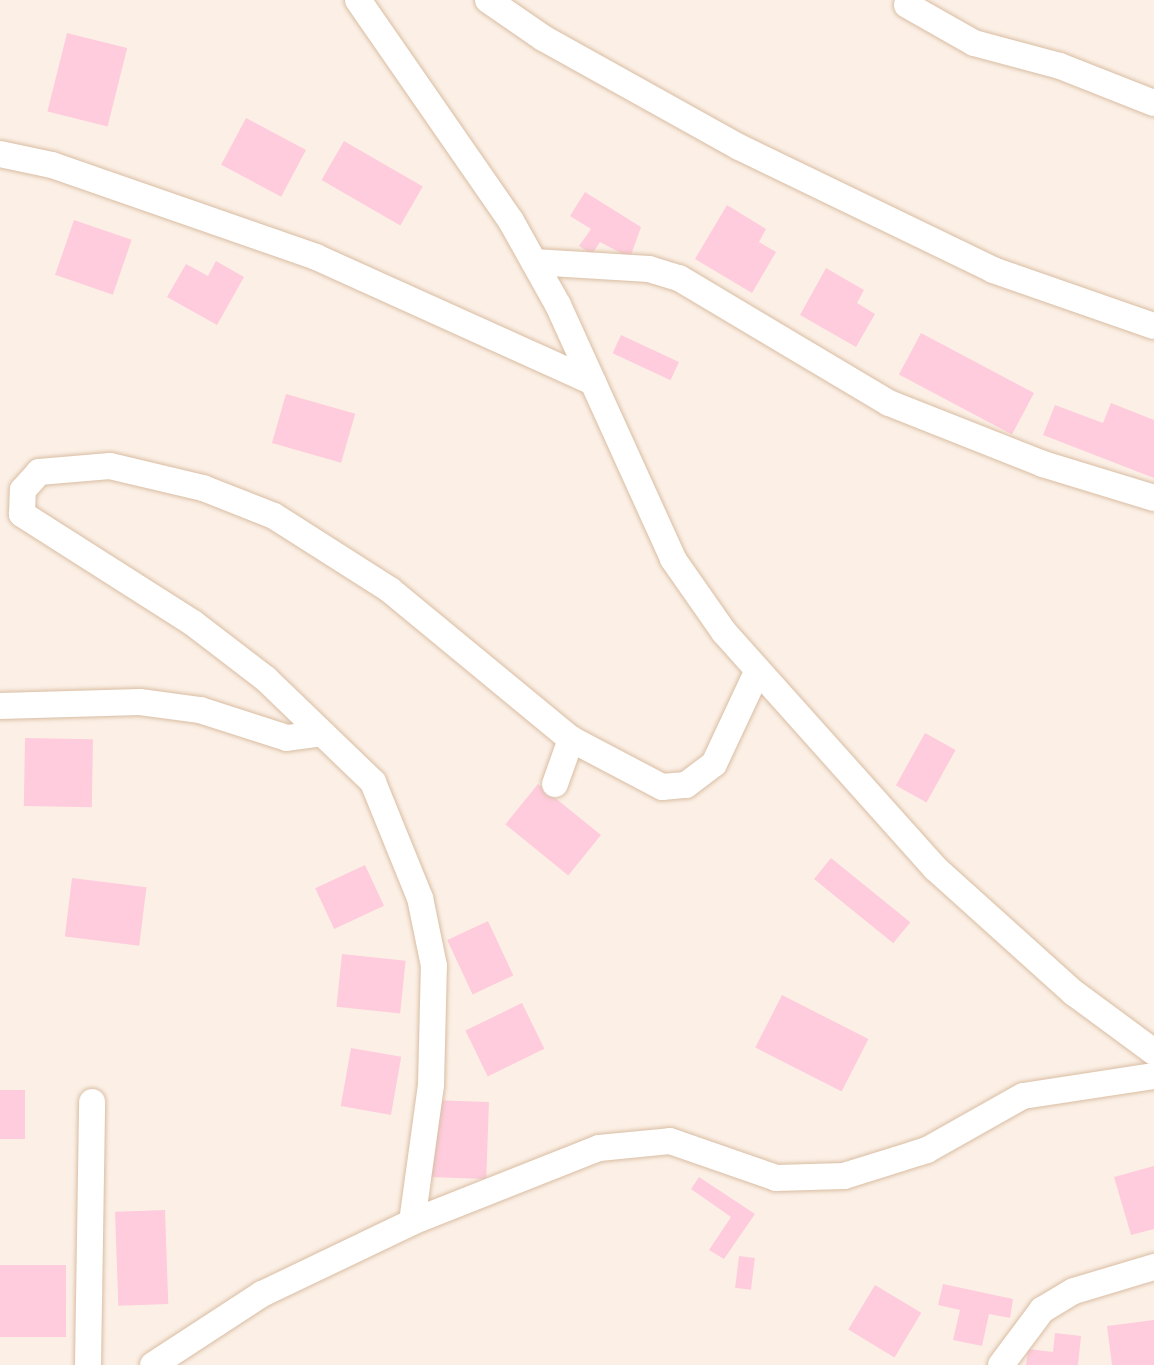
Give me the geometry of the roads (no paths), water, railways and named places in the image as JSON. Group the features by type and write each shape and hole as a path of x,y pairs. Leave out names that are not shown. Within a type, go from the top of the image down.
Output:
{"street":[{"path":"358,0 421,85 534,261 593,382 673,559 757,673 934,868 1074,993 1154,1052"},
{"path":"488,0 543,38 751,153 993,270 1154,326"},
{"path":"907,5 974,43 1060,66 1154,103"},
{"path":"0,153 52,165 316,257 593,382"},
{"path":"534,261 649,269 679,278 733,306 846,382 913,414 1043,464 1154,498"},
{"path":"412,1223 431,1085 434,966 420,898 385,806 373,782 321,733 193,623 111,566 37,526 10,500 39,472 85,464 162,477 247,503 310,535 390,590 571,739 626,773 662,787 686,785 714,764 757,673"},
{"path":"0,706 140,702 200,710 287,738 321,733"},
{"path":"555,784 571,739"},
{"path":"153,1365 232,1311 412,1223 599,1148 636,1140 670,1141 776,1178 808,1181 879,1170 1023,1096 1154,1076"},
{"path":"88,1365 92,1102"},
{"path":"1001,1365 1042,1310 1084,1287 1154,1267"}]}
